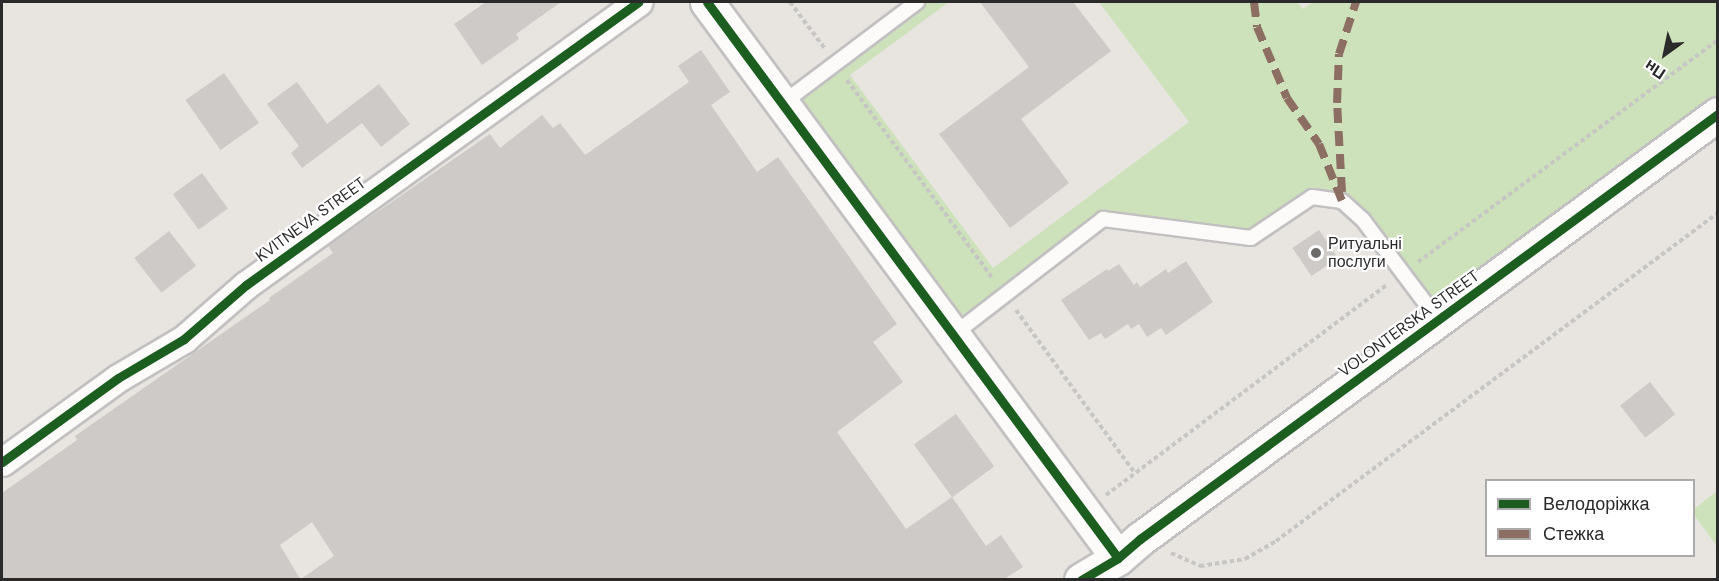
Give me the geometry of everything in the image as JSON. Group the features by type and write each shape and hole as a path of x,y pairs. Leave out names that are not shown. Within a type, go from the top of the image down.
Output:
{"street":[{"name":"KVITNEVA STREET","path":"2,462 118,378 184,339 246,285 639,2"},
{"path":"707,2 953,335 1129,549"},
{"name":"VOLONTERSKA STREET","path":"1081,579 1129,549 1718,114"}],"lane":[{"path":"783,103 917,2"},
{"path":"953,335 1004,293 1103,219 1251,238 1311,197 1342,201 1363,220 1438,320"}],"path":[{"path":"790,2 1134,472"},
{"path":"1129,549 1200,566 1245,559 1276,541 1718,213"}],"green space":[{"path":"917,2 949,2 850,75 993,268 1189,122 1099,2 1297,2 1303,9 1313,2 1717,2 1717,114 1438,320 1342,201 1312,197 1251,238 1103,219 953,335 783,103"},
{"path":"1717,491 1717,546 1695,516 1695,508"}],"building":[{"path":"486,2 561,2 516,34 519,39 482,65 454,24"},
{"path":"980,2 1073,2 1111,51 1021,119 1069,183 1010,228 939,134 1029,67"},
{"path":"701,50 730,92 711,105 757,172 778,157 897,324 873,342 903,382 837,432 906,529 952,497 986,546 1001,535 1023,567 1004,579 301,579 334,556 312,522 280,545 300,579 2,579 2,493 77,440 75,436 270,300 269,298 333,253 328,246 490,134 500,148 542,115 553,128 560,123 585,155 689,82 678,66"},
{"path":"224,73 259,123 220,150 185,100"},
{"path":"297,82 327,124 379,84 410,124 381,147 362,123 302,168 291,153 299,146 267,104"},
{"path":"202,173 228,209 199,230 173,194"},
{"name":"Ритуальні послуги","path":"1319,230 1338,258 1311,276 1292,248"},
{"path":"169,231 196,266 161,293 134,258"},
{"path":"1186,261 1213,302 1166,335 1161,328 1147,337 1139,324 1131,329 1128,324 1105,339 1101,333 1089,340 1061,300 1107,269 1108,271 1119,264 1134,285 1137,282 1140,287 1166,269 1168,273"},
{"path":"1650,382 1675,414 1645,438 1620,405"},
{"path":"956,414 994,467 952,497 914,445"}],"marked path":[{"path":"1254,2 1257,27 1287,98 1319,144 1342,201"},
{"path":"1342,192 1337,103 1339,54 1356,2"}],"cycle path":[{"path":"2,462 118,378 184,339 246,285 639,2"},
{"path":"707,2 1118,558"},
{"path":"1081,580 1118,558 1140,539 1718,114"}],"place":[{"name":"Ритуальні послуги","path":"1316,253"}]}
